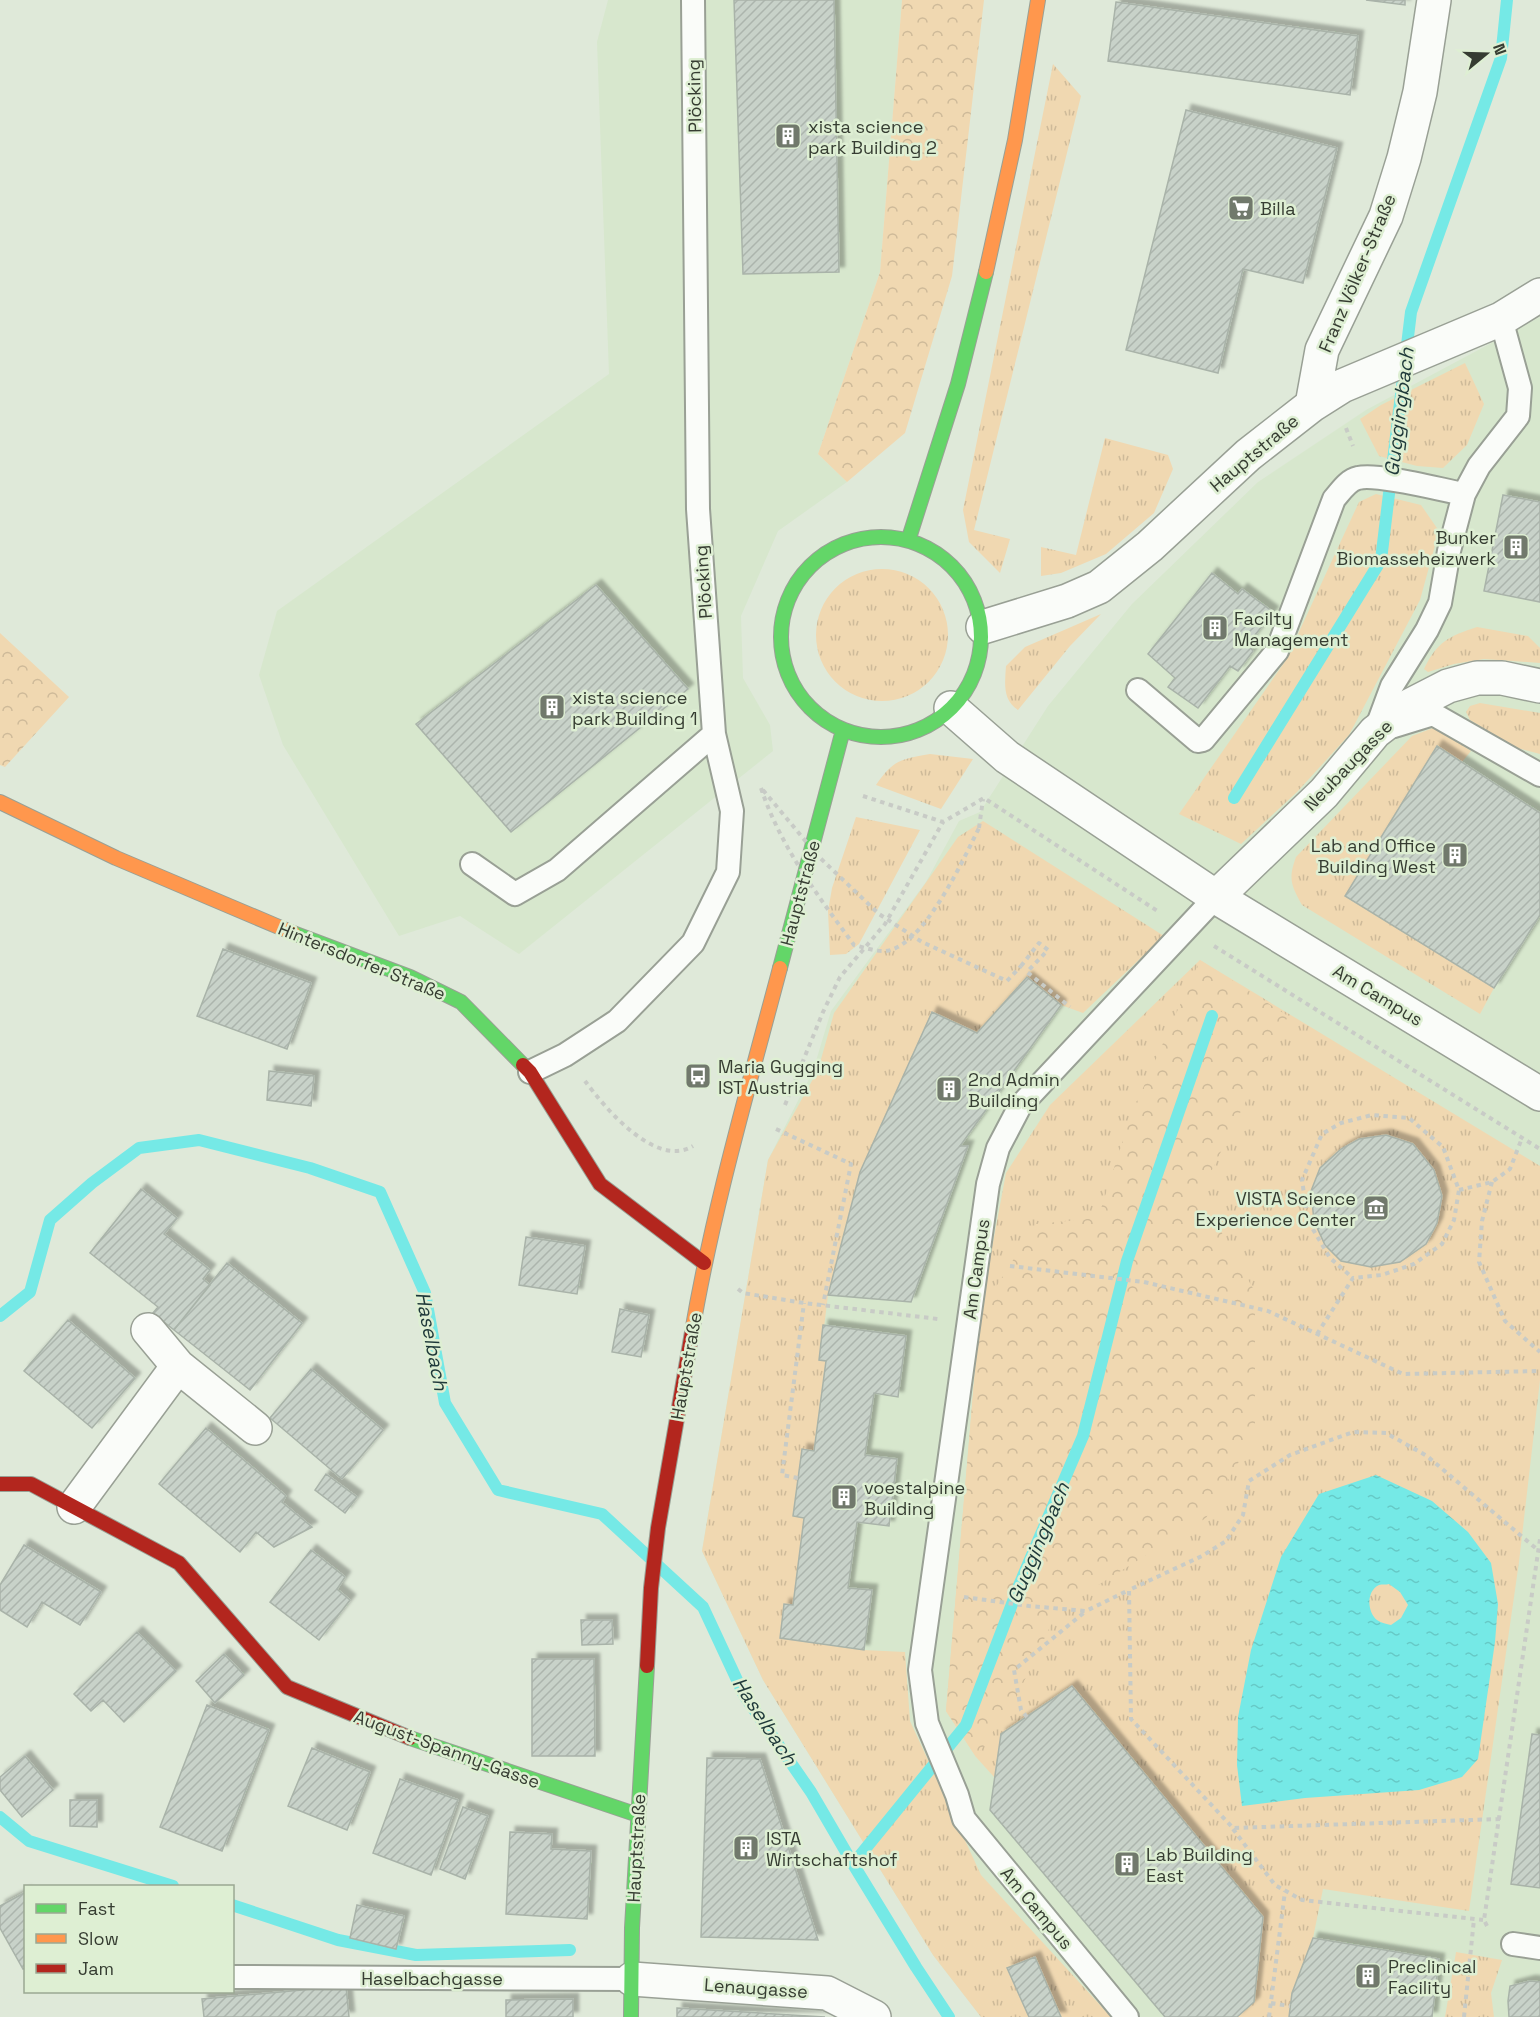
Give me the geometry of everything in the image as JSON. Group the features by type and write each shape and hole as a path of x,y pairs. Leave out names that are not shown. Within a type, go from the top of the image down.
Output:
{"main road":[{"path":"909,538 958,384 977,310 1015,140 1038,0"},
{"path":"909,538 947,561 975,602 983,627 974,680 951,708 912,733 879,738 843,730 810,708 785,667 781,632 791,592 816,560 847,542 909,538"},
{"name":"Hauptstraße","path":"632,2017 632,1928 638,1815 651,1588 658,1528 704,1263 736,1130 757,1059 843,730"},
{"name":"Hintersdorfer Straße","path":"0,802 116,858 287,931 410,977 461,1002 530,1072 600,1184 704,1263"},
{"name":"August-Spanny-Gasse","path":"0,1484 32,1484 179,1563 287,1687 391,1732 638,1815"}],"street":[{"name":"Franz Völker-Straße","path":"1322,399 1322,350 1386,216 1404,158 1420,92 1434,0"},
{"name":"Hauptstraße","path":"983,627 1067,601 1099,587 1150,546 1248,455 1322,399 1370,374 1501,319 1540,295"},
{"name":"Neubaugasse","path":"1216,897 1324,793 1375,732 1408,706 1448,686 1477,678 1502,678 1540,686"},
{"name":"Am Campus","path":"951,708 1007,757 1216,897 1540,1094"},
{"path":"148,1330 178,1366 255,1428"},
{"path":"74,1507 178,1366"},
{"name":"Lenaugasse","path":"632,1979 827,1993 874,2017"}],"lane":[{"name":"Plöcking","path":"530,1072 565,1055 617,1021 693,943 728,872 732,811 714,734 698,509 693,0"},
{"path":"1375,732 1392,686 1427,630 1440,603 1449,551 1464,494 1479,465 1518,416 1520,388 1501,319"},
{"path":"1138,690 1198,741 1203,740 1277,651 1334,499 1345,485 1357,478 1370,477 1464,494"},
{"path":"1375,732 1433,714 1540,776"},
{"path":"472,864 515,894 557,870 714,734"},
{"name":"Am Campus","path":"1127,2017 964,1819 957,1795 927,1722 920,1670 976,1264 988,1184 998,1148 1020,1106 1216,897"},
{"path":"1513,1944 1540,1948"},
{"name":"Haselbachgasse","path":"234,1977 632,1979"}],"path":[{"path":"1322,399 1370,477"},
{"path":"984,798 979,828 947,891 930,917 915,932 908,939 901,946 884,952 854,945 800,869 770,815 762,788 818,856 879,914 887,920 905,931 914,936 922,942 1006,981 1040,944 1048,950 1027,972 1094,1028"},
{"path":"782,1114 823,1012 840,977 885,924 943,822"},
{"path":"565,1055 595,1094 637,1136 661,1149 679,1152 692,1148 706,1121 770,1143 779,1121"},
{"path":"1372,1115 1409,1118 1443,1147 1459,1190 1454,1220 1442,1244 1414,1264 1382,1275 1353,1278 1330,1258 1308,1221 1302,1180 1322,1134 1341,1123 1372,1115"},
{"path":"776,1129 851,1164 823,1305"},
{"path":"1459,1190 1492,1182 1510,1169 1522,1138"},
{"path":"1492,1182 1482,1221 1479,1262 1505,1321 1540,1352"},
{"path":"704,1263 743,1293 804,1303 968,1323"},
{"path":"976,1264 1098,1275 1144,1282 1268,1311 1403,1374 1540,1371"},
{"path":"1317,1334 1353,1278"},
{"path":"798,1478 782,1475 804,1303"},
{"path":"1027,1716 1021,1710 1014,1670 1086,1611 1202,1556 1226,1541 1243,1515 1249,1481 1290,1455 1353,1432 1386,1433 1426,1456 1539,1551"},
{"path":"1513,1944 1493,1936 1484,1920 1540,1539"},
{"path":"1129,1590 1131,1719 1233,1828 1275,1885 1302,1900 1484,1920"},
{"path":"1000,1602 1086,1611"},
{"path":"1233,1828 1500,1819"},
{"path":"1269,2017 1286,1891"},
{"path":"1464,2017 1474,1919"},
{"path":"1271,2003 1290,2006"}],"shaded area":[{"path":"608,0 902,0 880,272 818,454 847,482 778,531 741,616 743,678 770,725 773,751 519,954 460,916 399,936 283,745 259,675 277,611 609,374 597,42"},
{"path":"1540,317 1540,2017 981,2017 933,1955 763,1680 702,1551 768,1160 813,1071 831,1011 926,882 959,821 980,812 1048,706 1132,604 1258,482 1366,410"}],"green space":[{"path":"902,0 984,0 952,276 905,433 847,482 818,454 880,272"},
{"path":"1053,64 1081,96 974,530 1010,539 1000,573 969,542 963,510"},
{"path":"1465,363 1484,404 1467,445 1443,468 1417,466 1379,456 1360,419 1381,405"},
{"path":"1105,438 1168,455 1173,469 1154,513 1106,554 1061,573 1041,576 1041,547 1076,555"},
{"path":"1376,494 1421,505 1439,531 1420,600 1349,735 1297,792 1241,844 1179,814 1286,660 1359,502"},
{"path":"882,569 907,574 928,589 943,610 948,635 943,660 928,681 907,696 882,701 857,696 836,681 821,660 816,635 821,610 836,589 857,574"},
{"path":"1101,614 1070,646 1018,710 1013,706 1007,696 1006,666 1025,647"},
{"path":"1477,627 1528,636 1540,648 1540,663 1484,659 1454,664 1428,672 1424,669 1434,652 1445,641"},
{"path":"0,633 69,697 5,767 0,765"},
{"path":"1480,703 1540,713 1540,754 1514,747 1470,720 1466,712 1470,706"},
{"path":"1433,728 1447,734 1471,751 1462,762 1437,747 1345,896 1494,988 1480,1014 1302,905 1291,877 1296,857 1412,736"},
{"path":"930,754 973,759 941,809 876,785 898,762"},
{"path":"856,817 920,830 859,944 846,954 830,955 828,911 832,888"},
{"path":"983,821 1164,936 1083,1013 1061,1005 1027,978 977,1033 933,1013 860,1172 828,1295 820,1360 826,1361 814,1451 802,1450 793,1516 804,1518 793,1605 784,1604 780,1638 864,1650 905,1652 910,1721 981,1875 1111,2017 981,2017 933,1955 763,1680 702,1551 768,1160 818,1070 834,1013 958,837"},
{"path":"1200,960 1540,1166 1540,1380 1519,1562 1469,1911 1323,1889 1313,1938 1292,1993 1289,2017 1165,2017 994,1777 976,1757 946,1711 980,1312 1006,1173 1050,1105"},
{"path":"1200,960 1288,1016 1200,1194 1255,1292 1255,1434 1206,1518 1058,1610 1017,1696 976,1757 946,1711 980,1312 1036,1224 1098,1218 1131,1115"},
{"path":"1456,1952 1502,1960 1491,1993 1494,2017 1445,2017"}],"water":[{"path":"1376,1475 1432,1501 1468,1532 1491,1563 1498,1604 1495,1642 1478,1759 1462,1777 1419,1790 1305,1798 1242,1806 1237,1765 1238,1717 1251,1650 1281,1557 1319,1494","holes":["1389,1584 1400,1592 1408,1605 1401,1618 1391,1625 1377,1620 1371,1612 1369,1602 1375,1588"]}],"building":[{"name":"xista science park Building 2","path":"734,0 834,0 839,272 743,274"},
{"path":"1366,0 1405,0 1405,5"},
{"path":"1116,2 1358,36 1350,95 1108,61"},
{"name":"Billa","path":"1186,110 1337,148 1303,283 1243,269 1218,373 1126,350"},
{"name":"Bunker Biomasseheizwerk","path":"1503,495 1540,502 1540,602 1484,591"},
{"name":"Facilty Management","path":"1212,573 1238,594 1242,589 1273,612 1248,644 1253,651 1238,671 1230,666 1198,708 1168,687 1175,678 1148,654"},
{"name":"xista science park Building 1","path":"596,585 688,689 511,832 416,724"},
{"name":"Lab and Office Building West","path":"1437,746 1540,813 1540,915 1494,988 1345,896"},
{"path":"223,949 311,983 287,1049 197,1016"},
{"name":"2nd Admin Building","path":"1027,977 1061,1005 960,1146 968,1146 911,1302 828,1295 860,1172 932,1012 977,1033"},
{"path":"269,1071 314,1076 311,1106 267,1100"},
{"name":"VISTA Science Experience Center","path":"1386,1135 1413,1144 1434,1170 1442,1196 1437,1223 1426,1244 1400,1262 1371,1267 1341,1261 1325,1245 1314,1221 1311,1191 1320,1168 1341,1149 1359,1139"},
{"path":"141,1189 177,1218 164,1234 210,1270 203,1279 210,1285 174,1330 153,1313 158,1307 90,1253"},
{"path":"526,1237 585,1246 577,1294 519,1285"},
{"path":"227,1263 302,1323 250,1390 174,1330"},
{"path":"620,1309 649,1315 641,1357 612,1352"},
{"path":"68,1320 135,1378 92,1428 24,1371"},
{"name":"voestalpine Building","path":"823,1325 906,1336 898,1397 874,1393 865,1455 897,1459 889,1526 857,1522 848,1588 872,1590 864,1650 780,1638 784,1604 793,1605 804,1518 793,1516 802,1449 814,1451 826,1361 819,1360"},
{"path":"311,1369 383,1430 342,1479 270,1418"},
{"path":"206,1428 286,1496 282,1502 312,1527 274,1547 256,1532 240,1552 159,1484"},
{"path":"326,1474 357,1497 345,1513 315,1490"},
{"path":"24,1545 101,1592 80,1625 42,1602 27,1627 0,1610 0,1585"},
{"path":"311,1550 345,1577 337,1589 350,1600 319,1640 270,1602"},
{"path":"581,1620 612,1620 613,1644 582,1645"},
{"path":"137,1632 176,1671 124,1722 103,1700 91,1711 74,1694"},
{"path":"224,1654 244,1675 215,1703 196,1681"},
{"path":"532,1659 594,1659 595,1756 532,1756"},
{"name":"Lab Building East","path":"1072,1686 1263,1917 1254,2002 1237,2017 1165,2017 990,1810 1001,1734"},
{"path":"207,1705 269,1730 222,1851 160,1827"},
{"path":"1532,1734 1540,1735 1540,1888 1511,1884"},
{"path":"312,1748 370,1772 347,1830 288,1806"},
{"path":"25,1756 53,1790 22,1817 0,1790 0,1777"},
{"name":"ISTA Wirtschaftshof","path":"707,1758 760,1759 818,1940 701,1937"},
{"path":"400,1779 458,1800 431,1875 373,1853"},
{"path":"70,1800 97,1800 97,1827 70,1826"},
{"path":"463,1807 488,1816 465,1879 440,1869"},
{"path":"510,1832 552,1834 551,1849 591,1851 587,1919 506,1914"},
{"path":"24,1893 24,1969 0,1928 0,1906"},
{"path":"357,1905 404,1916 396,1949 350,1938"},
{"name":"Preclinical Facility","path":"1313,1938 1439,1959 1432,2017 1289,2017 1292,1993"},
{"path":"1035,1957 1061,2017 1029,2017 1007,1968"},
{"path":"1530,1981 1540,1982 1540,2017 1509,2017 1510,1986"},
{"path":"346,1986 349,2017 204,2017 202,1999"},
{"path":"573,1999 573,2017 506,2017 506,2000"},
{"path":"677,2008 825,2017 677,2017"}],"waterway":[{"name":"Guggingbach","path":"1234,798 1381,560 1411,312 1501,58 1507,0"},
{"name":"Guggingbach","path":"949,2017 853,1864 966,1725 1020,1583 1083,1436 1127,1261 1212,1016"},
{"name":"Haselbach","path":"0,1316 30,1292 50,1220 92,1183 139,1148 199,1140 310,1168 380,1192 425,1293 445,1403 498,1490 602,1514 703,1607 744,1695 811,1792 853,1864"},
{"path":"0,1817 29,1841 170,1885"},
{"path":"234,1906 338,1940 416,1955 570,1950"}],"traffic: fast":[{"path":"909,538 958,384 986,272"},
{"path":"881,537 900,539 928,549 958,574 973,599 979,618 981,637 979,656 969,684 944,714 919,729 900,735 881,737 862,735 834,725 804,700 789,675 783,656 781,637 783,618 793,590 818,560 843,545 862,539 881,537"},
{"path":"780,968 843,730"},
{"path":"293,933 410,977 461,1002 523,1065"},
{"path":"631,2017 632,1928 647,1666"},
{"path":"410,1738 638,1815"}],"traffic: slow":[{"path":"986,272 1015,140 1038,0"},
{"path":"0,802 116,858 293,933"},
{"path":"692,1332 710,1240 780,968"}],"traffic: jam":[{"path":"523,1065 530,1072 600,1184 704,1263"},
{"path":"647,1666 651,1588 658,1528 692,1332"},
{"path":"0,1484 31,1484 179,1563 287,1687 410,1738"}],"place":[{"name":"xista science park Building 2","path":"788,136"},
{"name":"Billa","path":"1241,208"},
{"name":"Bunker Biomasseheizwerk","path":"1516,547"},
{"name":"Facilty Management","path":"1215,628"},
{"name":"xista science park Building 1","path":"552,707"},
{"name":"Lab and Office Building West","path":"1455,855"},
{"name":"Maria Gugging IST Austria","path":"698,1076"},
{"name":"2nd Admin Building","path":"949,1089"},
{"name":"VISTA Science Experience Center","path":"1376,1208"},
{"name":"voestalpine Building","path":"844,1497"},
{"name":"ISTA Wirtschaftshof","path":"746,1848"},
{"name":"Lab Building East","path":"1127,1864"},
{"name":"Preclinical Facility","path":"1368,1976"}]}
